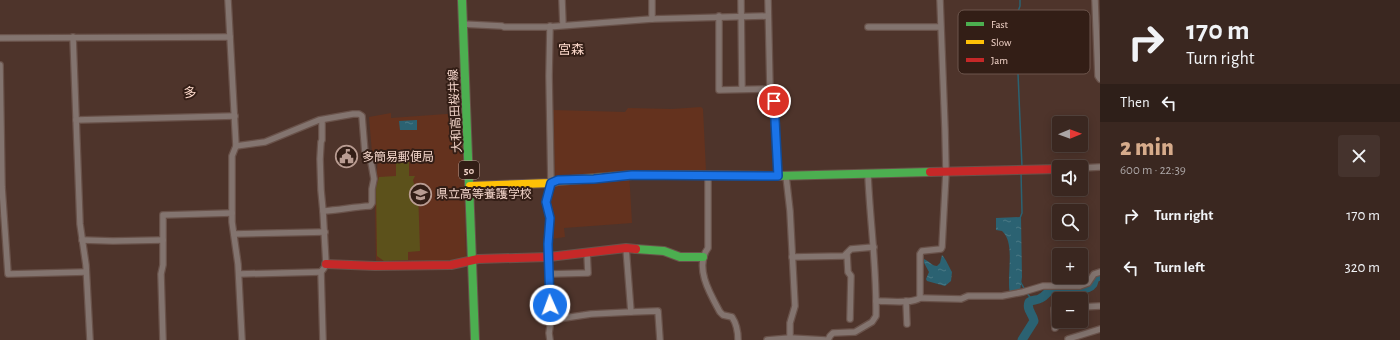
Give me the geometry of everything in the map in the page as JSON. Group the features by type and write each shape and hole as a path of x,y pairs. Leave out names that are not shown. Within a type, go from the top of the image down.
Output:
{"street":[{"path":"228,0 236,146 232,156 232,214 238,274 242,340"},
{"name":"大和高田桜井線","path":"462,0 475,340"},
{"path":"562,0 563,25"},
{"path":"652,0 652,19"},
{"path":"741,0 742,89"},
{"path":"768,0 770,89 774,101 792,257 795,306 790,323 790,338"},
{"path":"920,298 920,254 922,251 938,250 942,247 946,172 940,0"},
{"path":"1095,0 1098,76 1100,79"},
{"path":"462,24 504,27 550,26 652,19 718,16 768,16"},
{"path":"718,16 719,90 770,89"},
{"path":"550,26 549,76 551,183 546,202 550,218 548,244 551,320 550,340"},
{"path":"868,27 940,27"},
{"path":"73,37 80,224 86,272 90,340"},
{"path":"0,38 230,37"},
{"path":"0,65 2,187 8,274 86,272"},
{"path":"236,146 265,142 322,120 353,114 362,116 365,153 370,156 374,179 372,203 370,206 323,211"},
{"path":"76,120 235,116"},
{"path":"322,120 320,167 326,264 321,272 323,340"},
{"path":"1088,168 1100,167"},
{"path":"470,186 551,183 558,180 594,179 632,175 708,177 868,175 1052,169"},
{"path":"767,340 790,338 826,340 833,333 855,332 872,322 876,316 874,247 870,215 868,175"},
{"path":"708,177 708,248 703,257 703,269 706,282 720,312 723,315 732,317 734,321 738,334 738,340"},
{"path":"163,340 161,274 163,265 163,215 232,214"},
{"path":"234,234 325,232"},
{"path":"82,240 113,242 163,240"},
{"path":"792,257 844,256 851,249 874,247"},
{"path":"326,264 375,266 451,265 478,259 549,257 626,248 664,251 680,257 703,257"},
{"path":"626,248 631,312"},
{"path":"550,274 588,273 587,253"},
{"path":"847,254 848,272 851,276 850,319"},
{"path":"238,274 321,272"},
{"path":"876,301 906,301 918,300 920,298 961,299 968,296 1002,296 1043,286 1080,286 1088,282 1094,274 1100,272"},
{"path":"906,301 907,324"},
{"path":"1088,307 1100,306"},
{"path":"551,320 591,314 658,311 660,340"},
{"path":"1068,339 1100,329"}],"shaded area":[{"path":"701,107 703,109 706,171 629,171 632,223 564,228 565,237 551,239 553,214 550,201 555,189 553,110 625,112 628,108 672,109"},
{"name":"県立高等養護学校","path":"391,113 391,118 460,113 464,168 466,259 452,262 376,263 375,202 378,155 372,153 369,117"},
{"path":"396,152 409,152 409,176 415,176 413,180 418,189 420,251 408,252 408,260 384,261 377,256 376,188 379,177 396,176"}],"water":[{"path":"417,120 417,130 400,130 399,121"},
{"path":"1021,217 1022,277 1020,291 1010,294 1009,243 1002,231 996,230 996,218"},
{"path":"942,255 952,272 951,281 945,286 927,281 926,279 929,272 923,261 924,259 937,266 940,263"}],"waterway":[{"path":"1018,10 1020,0"},
{"path":"1018,74 1022,167"},
{"path":"1020,218 1022,213 1021,172"},
{"path":"1022,340 1034,321 1028,307 1029,302 1040,299 1054,288 1075,290 1086,289 1093,284 1095,278 1100,276"},
{"path":"1020,281 1025,290"},
{"path":"1027,293 1032,300"}],"traffic: fast":[{"path":"462,0 475,340"},
{"path":"699,175 778,176 930,172"},
{"path":"636,249 664,251 680,257 703,257"}],"traffic: slow":[{"path":"470,186 551,183 558,181 632,175 699,175"}],"traffic: jam":[{"path":"930,172 1052,169"},
{"path":"326,264 375,266 451,265 478,259 549,257 626,248 636,249"}],"place":[{"name":"多簡易郵便局","path":"346,157"},
{"name":"県立高等養護学校","path":"420,194"}],"district":[{"name":"宮森","path":"571,50"},
{"name":"多","path":"190,93"}],"route":[{"path":"550,305 548,244 550,218 546,202 551,183 558,180 594,179 632,175 708,177 778,176 774,101"}]}
